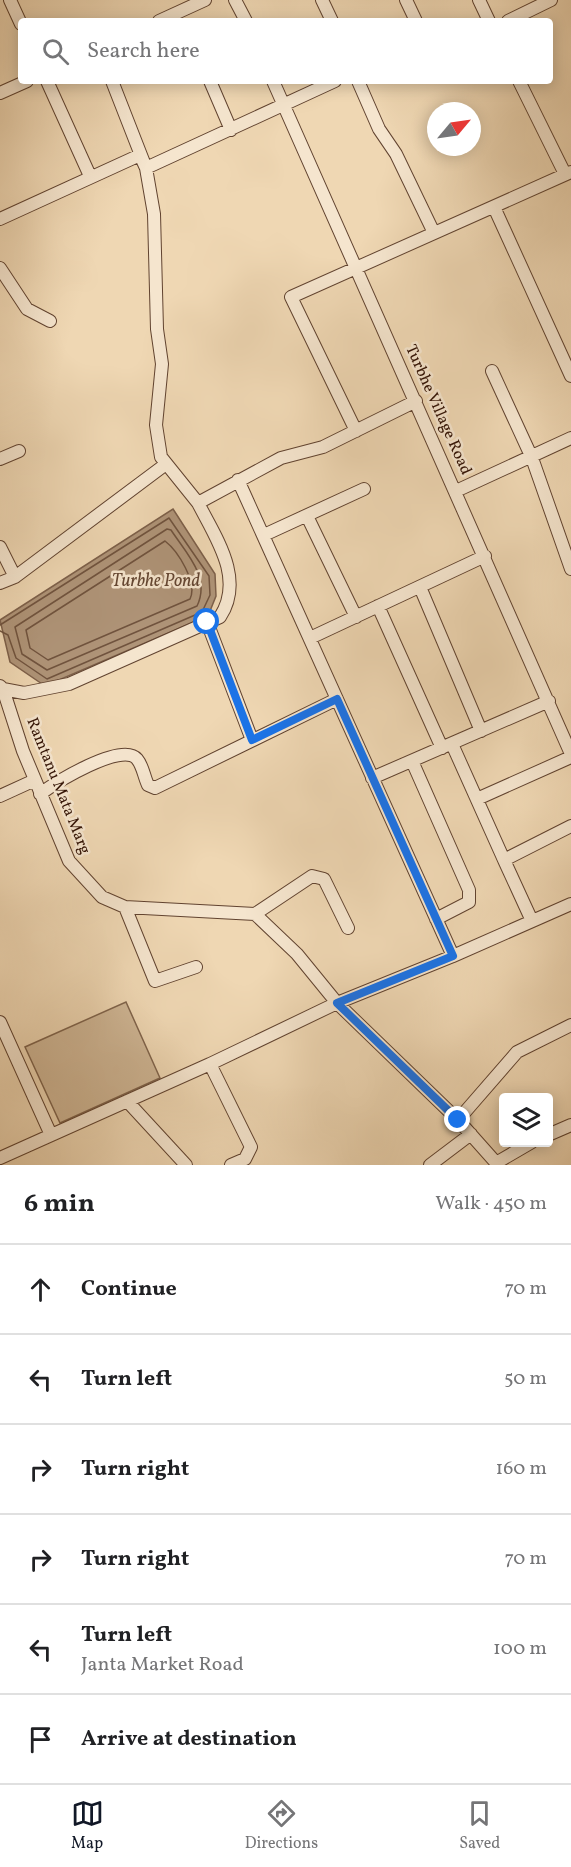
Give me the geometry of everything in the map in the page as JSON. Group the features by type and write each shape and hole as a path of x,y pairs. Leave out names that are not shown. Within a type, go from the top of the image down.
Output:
{"street":[{"path":"10,0 18,18"},
{"path":"181,16 205,0"},
{"path":"322,0 331,18"},
{"path":"406,0 415,18"},
{"path":"478,0 487,18"},
{"path":"514,18 551,0"},
{"path":"239,1 245,18"},
{"path":"0,93 20,84"},
{"path":"48,84 90,176"},
{"path":"1,688 24,693 69,684 220,617 229,603 231,587 228,565 198,503 161,457 156,425 162,364 157,329 154,214 146,168 113,84"},
{"path":"211,84 231,130"},
{"name":"Turbhe Village Road","path":"274,84 485,556 571,755"},
{"path":"146,168 329,84"},
{"path":"359,84 379,129 396,154 434,233"},
{"path":"356,431 291,297 568,173 521,84"},
{"path":"0,219 140,155 146,168"},
{"path":"494,207 571,376"},
{"path":"0,268 27,309 50,321"},
{"path":"492,371 532,458 571,569"},
{"path":"198,503 281,458 323,447 416,401"},
{"path":"456,491 532,458 571,438"},
{"path":"0,459 19,451"},
{"path":"0,583 15,577 166,464"},
{"path":"238,480 453,956"},
{"path":"264,536 364,489"},
{"path":"307,516 356,617"},
{"path":"0,547 15,577"},
{"path":"309,638 485,556"},
{"path":"420,587 481,731"},
{"path":"378,606 447,746 477,799 532,921"},
{"path":"207,622 252,740"},
{"name":"Ramtanu Mata Marg","path":"1,688 40,794 69,861 102,897 125,907 255,914"},
{"path":"40,794 74,773 117,754 127,753 136,758 148,785 155,788 337,699"},
{"path":"372,778 549,701"},
{"path":"477,799 571,755"},
{"path":"412,761 470,890 469,903 436,919"},
{"path":"0,796 35,780"},
{"path":"504,860 571,826"},
{"path":"348,928 324,879 320,876 312,876 255,914 297,954 337,1003 458,1120 497,1164 525,1147"},
{"path":"0,1158 210,1064 337,1003 453,956 571,904"},
{"path":"125,907 155,981 196,967"},
{"path":"0,1022 51,1135"},
{"path":"458,1120 517,1052 571,1025"},
{"path":"210,1064 251,1147 245,1159 231,1165"},
{"path":"127,1101 186,1165"},
{"path":"553,1132 571,1125"},
{"path":"430,1165 471,1134"}],"shaded area":[{"path":"126,1002 160,1078 60,1123 25,1047"}],"water":[{"name":"Turbhe Pond","path":"173,509 215,574 216,596 208,616 45,686 10,662 0,620"}],"route":[{"path":"207,622 252,740 337,699 453,956 337,1003 458,1120"}]}
